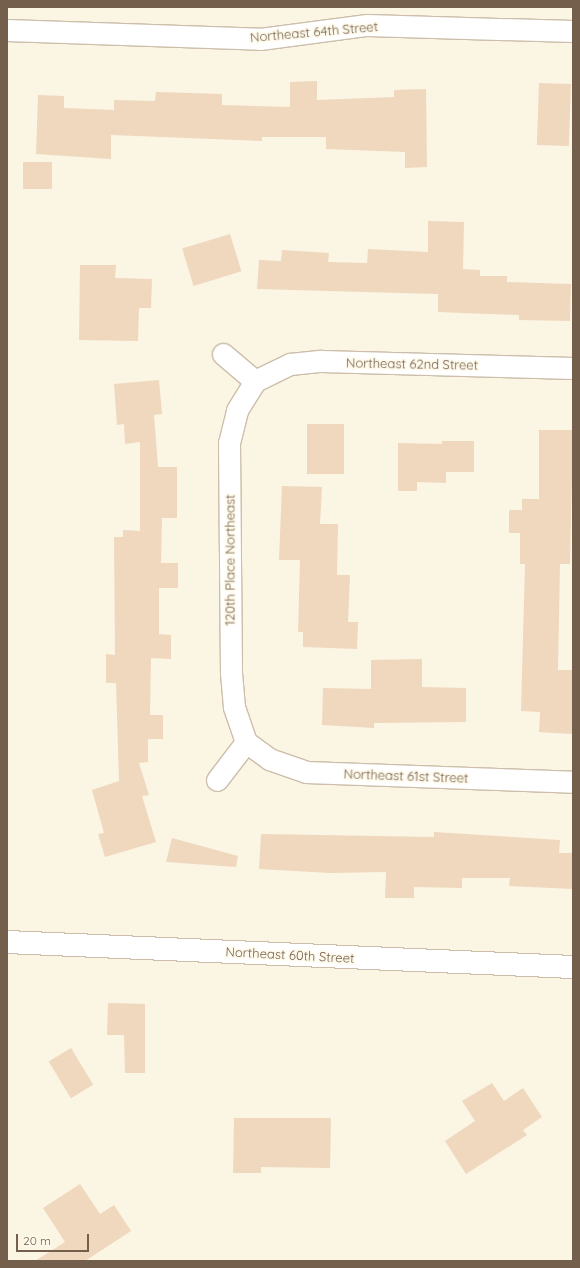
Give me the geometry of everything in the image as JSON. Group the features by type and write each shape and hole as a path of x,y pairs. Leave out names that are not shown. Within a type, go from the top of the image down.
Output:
{"street":[{"name":"Northeast 64th Street","path":"7,30 260,39 367,25 573,31"},
{"path":"223,354 255,381"},
{"name":"Northeast 62nd Street","path":"255,381 290,364 321,361 573,368"},
{"name":"120th Place Northeast","path":"246,742 234,707 231,673 230,443 237,410 255,381"},
{"path":"217,780 246,742"},
{"name":"Northeast 61st Street","path":"246,742 269,759 306,772 573,782"},
{"name":"Northeast 60th Street","path":"7,942 573,967"}],"building":[{"path":"317,81 317,100 394,97 394,90 426,89 427,167 405,168 405,152 326,149 326,137 262,137 262,141 111,135 111,159 36,154 38,95 64,96 64,108 114,110 114,100 155,101 156,92 222,94 222,105 290,107 290,82"},
{"path":"539,83 571,84 569,146 537,145"},
{"path":"23,162 52,162 52,189 23,189"},
{"path":"428,221 464,222 463,269 480,270 480,276 507,276 507,282 571,284 570,321 519,320 519,315 438,312 438,294 257,289 259,260 281,261 282,250 329,253 328,262 367,263 368,249 428,252"},
{"path":"230,234 241,271 194,286 182,249"},
{"path":"80,265 116,265 115,278 152,279 151,308 139,308 138,341 79,340"},
{"path":"159,380 162,414 154,415 158,467 177,467 177,518 162,518 161,563 178,563 178,588 159,588 159,634 171,635 171,659 151,658 150,715 163,715 163,739 148,739 148,762 139,763 149,795 142,796 156,842 105,857 98,834 104,833 92,790 119,781 116,683 106,683 106,654 115,655 114,537 123,537 123,530 140,531 140,442 125,444 124,424 117,425 114,384"},
{"path":"307,424 344,424 344,474 307,474"},
{"path":"539,430 573,430 570,564 560,564 558,670 573,670 572,734 539,732 540,712 521,711 525,564 520,564 520,533 509,533 509,510 522,510 522,499 539,499"},
{"path":"442,441 474,441 474,472 446,472 446,483 417,482 417,491 398,491 398,443 442,444"},
{"path":"282,486 322,487 320,524 338,524 337,575 350,575 348,622 358,622 357,649 303,647 303,632 298,632 300,560 279,560"},
{"path":"422,659 422,687 466,688 466,722 374,723 374,728 322,725 323,688 371,689 371,660"},
{"path":"434,832 560,840 559,853 573,853 573,889 509,886 510,878 462,878 462,888 414,887 414,898 385,898 386,872 330,873 259,869 261,834 434,837"},
{"path":"172,838 238,856 236,867 166,862"},
{"path":"108,1003 145,1004 145,1073 125,1073 124,1035 107,1035"},
{"path":"71,1048 93,1085 71,1098 49,1061"},
{"path":"492,1083 504,1101 523,1088 542,1117 523,1130 527,1135 466,1174 445,1141 475,1121 462,1101"},
{"path":"234,1118 331,1118 330,1168 261,1167 261,1173 233,1173"},
{"path":"80,1184 100,1214 114,1205 131,1231 85,1261 35,1261 65,1242 43,1208"}]}
